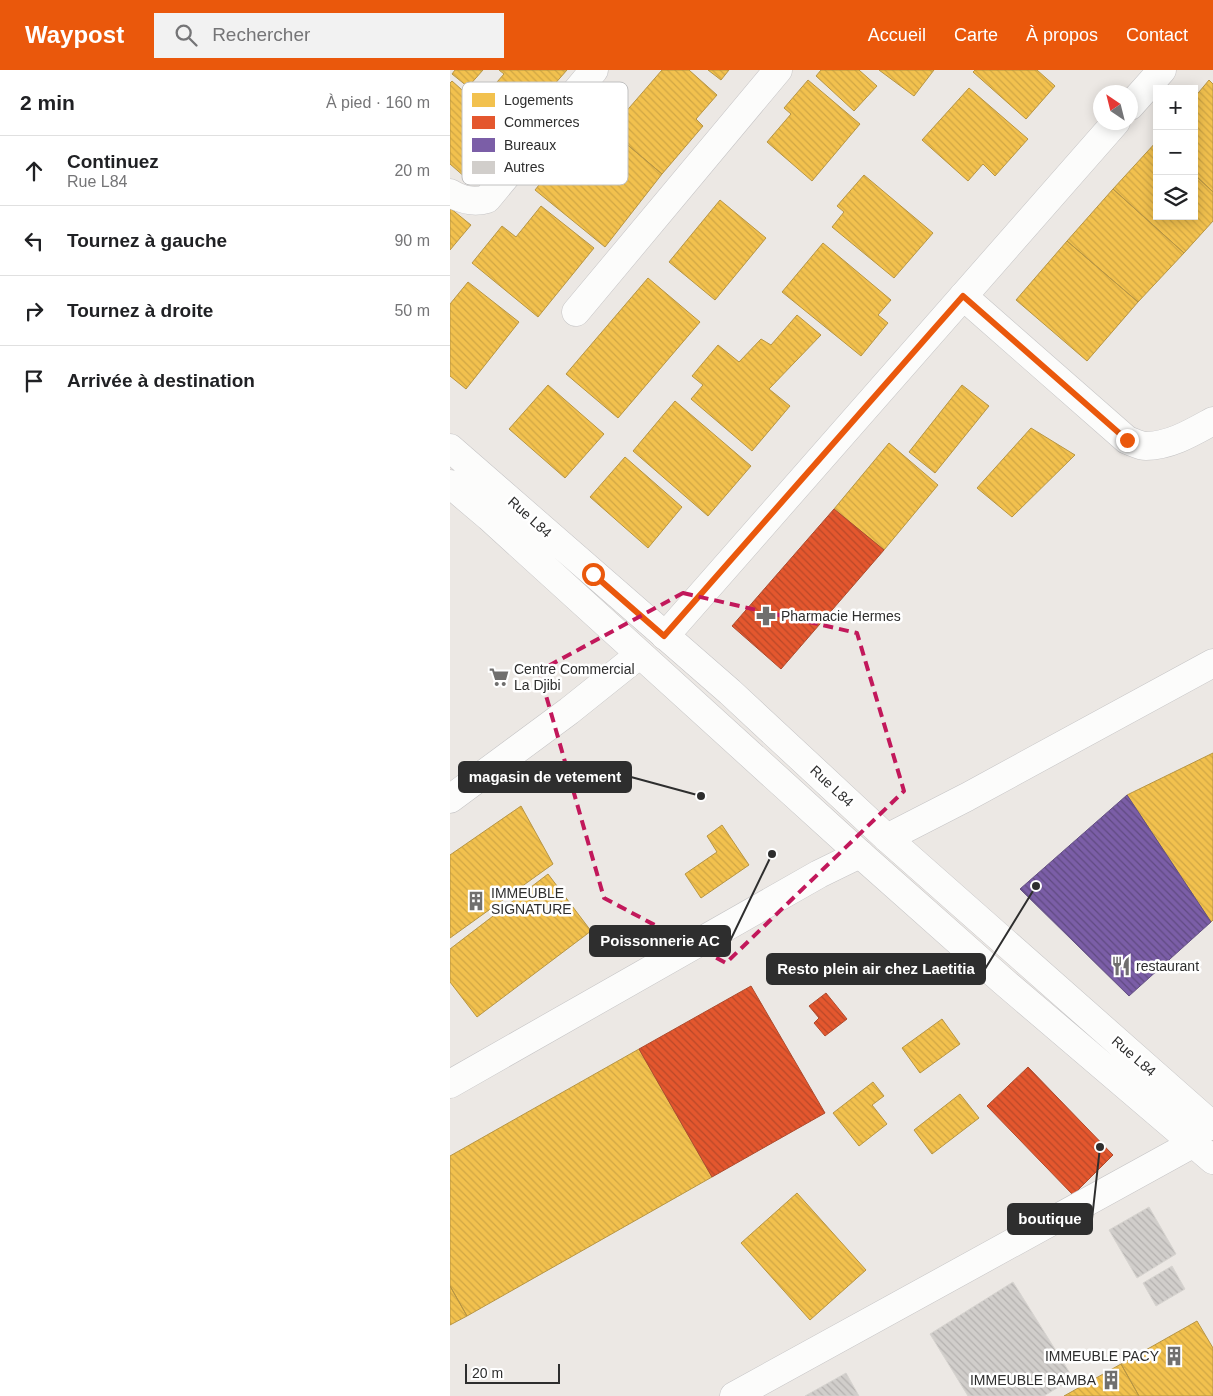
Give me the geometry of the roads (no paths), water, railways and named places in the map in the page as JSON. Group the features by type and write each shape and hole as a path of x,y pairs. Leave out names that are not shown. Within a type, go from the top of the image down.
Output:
{"street":[{"path":"584,82 594,70"},
{"path":"576,312 778,70"},
{"path":"1138,97 1162,70"},
{"path":"664,636 1109,130"},
{"path":"450,193 459,198 476,202 487,199 499,185"},
{"path":"963,296 1127,440 1144,446 1160,444 1186,436 1213,421"},
{"name":"Rue L84","path":"450,448 730,692 887,838 1207,1143"},
{"name":"Rue L84","path":"450,484 1003,982 1207,1143"},
{"path":"450,799 569,712 639,655"},
{"path":"887,838 967,797 1213,663"},
{"path":"450,1084 819,874 860,854"},
{"path":"734,1396 1207,1143"}],"place":[{"name":"Pharmacie Hermes","path":"766,616"},
{"name":"Centre Commercial La Djibi","path":"499,677"},
{"name":"magasin de vetement","path":"701,796"},
{"name":"Poissonnerie AC","path":"772,854"},
{"name":"Resto plein air chez Laetitia","path":"1036,886"},
{"name":"IMMEUBLE SIGNATURE","path":"476,901"},
{"name":"restaurant","path":"1121,966"},
{"name":"boutique","path":"1100,1147"},
{"name":"IMMEUBLE PACY","path":"1174,1356"},
{"name":"IMMEUBLE BAMBA","path":"1111,1380"}]}
